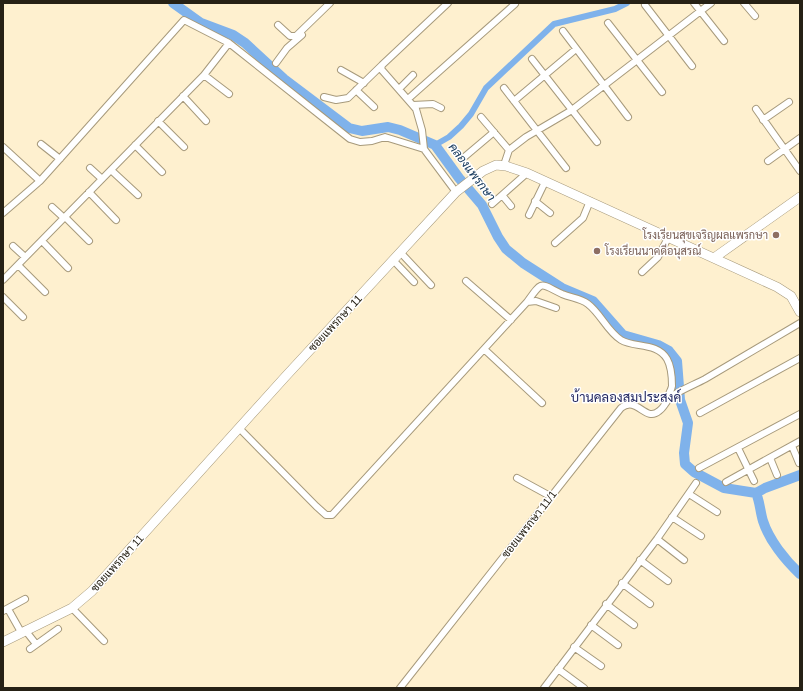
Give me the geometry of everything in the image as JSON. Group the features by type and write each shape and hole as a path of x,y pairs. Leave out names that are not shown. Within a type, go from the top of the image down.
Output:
{"street":[{"path":"278,25 288,35 294,36 330,3"},
{"path":"324,97 336,100 345,99 364,83 448,3"},
{"path":"694,3 724,41"},
{"path":"504,166 509,150 526,137 572,110 711,3"},
{"path":"744,3 755,16"},
{"path":"408,99 515,4"},
{"path":"645,5 692,66"},
{"path":"3,214 40,181 182,21 186,21 229,43 350,139 360,142 372,141 385,137 424,147"},
{"path":"608,23 662,92"},
{"path":"276,63 287,48 306,31 308,24"},
{"path":"563,31 628,117"},
{"path":"3,280 204,75 229,43"},
{"path":"514,101 576,49"},
{"path":"532,59 597,142"},
{"path":"382,65 381,69 383,72 408,99 418,114 424,147 458,190"},
{"path":"341,70 364,83"},
{"path":"204,75 229,94"},
{"path":"398,89 413,75"},
{"path":"504,88 566,168"},
{"path":"356,90 374,107"},
{"path":"183,96 206,120"},
{"path":"763,120 789,102"},
{"path":"413,105 433,104 441,108"},
{"path":"756,110 800,171"},
{"path":"481,117 509,150"},
{"path":"158,121 184,147"},
{"path":"462,159 494,132"},
{"path":"768,161 800,138"},
{"path":"41,144 60,159"},
{"path":"135,145 162,172"},
{"path":"3,147 40,181"},
{"name":"ซอยแพรกษา 11","path":"3,642 72,608 92,591 239,428 458,190 489,167 504,166 527,173 777,287 798,300"},
{"path":"90,168 102,179"},
{"path":"111,170 138,195"},
{"path":"492,204 527,173"},
{"path":"529,215 545,182"},
{"path":"89,192 116,220"},
{"path":"502,195 511,206"},
{"path":"714,258 800,197"},
{"path":"536,201 550,213"},
{"path":"555,243 583,218 590,201"},
{"path":"52,207 89,241"},
{"path":"642,272 658,257 668,238"},
{"path":"42,240 68,268"},
{"path":"13,246 25,257"},
{"path":"400,252 430,285"},
{"path":"393,260 414,282"},
{"path":"18,265 45,292"},
{"path":"466,281 511,320"},
{"path":"239,428 302,493 330,516 511,320 539,286 544,285 566,296 588,304 616,337 624,342 644,345 662,354 668,361 671,371 672,386 668,396 670,398 800,323"},
{"path":"3,297 23,317"},
{"path":"798,300 800,312"},
{"path":"527,302 536,301 556,308"},
{"path":"484,349 542,403"},
{"path":"700,412 800,358"},
{"name":"ซอยแพรกษา 11/1","path":"400,688 550,496 625,405 633,404 647,413 655,414 670,398"},
{"path":"699,468 800,414"},
{"path":"726,482 800,441"},
{"path":"792,446 798,463"},
{"path":"738,448 754,481"},
{"path":"770,458 777,475"},
{"path":"517,478 550,496"},
{"path":"544,688 606,604 657,539 696,483"},
{"path":"689,494 717,512"},
{"path":"672,517 701,536"},
{"path":"657,539 684,560"},
{"path":"640,560 668,582"},
{"path":"622,583 650,604"},
{"path":"25,599 6,610 36,644"},
{"path":"606,604 634,625"},
{"path":"72,608 104,642"},
{"path":"591,625 618,646"},
{"path":"30,649 58,629"},
{"path":"574,647 600,666"},
{"path":"558,669 584,688"}],"waterway":[{"name":"คลองแพรกษา","path":"173,3 201,23 233,35 245,43 284,79 349,128 362,131 388,127 400,130 435,145 459,178 482,205 498,237 506,249 523,263 562,288 593,301 623,335 658,345 669,351 677,361 680,400 688,423 684,453 685,464 694,472 724,488 756,493 763,521 769,535 783,556 800,574"},
{"path":"435,145 449,137 461,126 471,114 486,88 554,24 615,9 627,3"},
{"path":"756,493 765,488 800,475"}],"place":[{"name":"โรงเรียนสุขเจริญผลแพรกษา","path":"776,235"},
{"name":"โรงเรียนนาคดีอนุสรณ์","path":"597,251"}],"district":[{"name":"บ้านคลองสมประสงค์","path":"626,397"}]}
